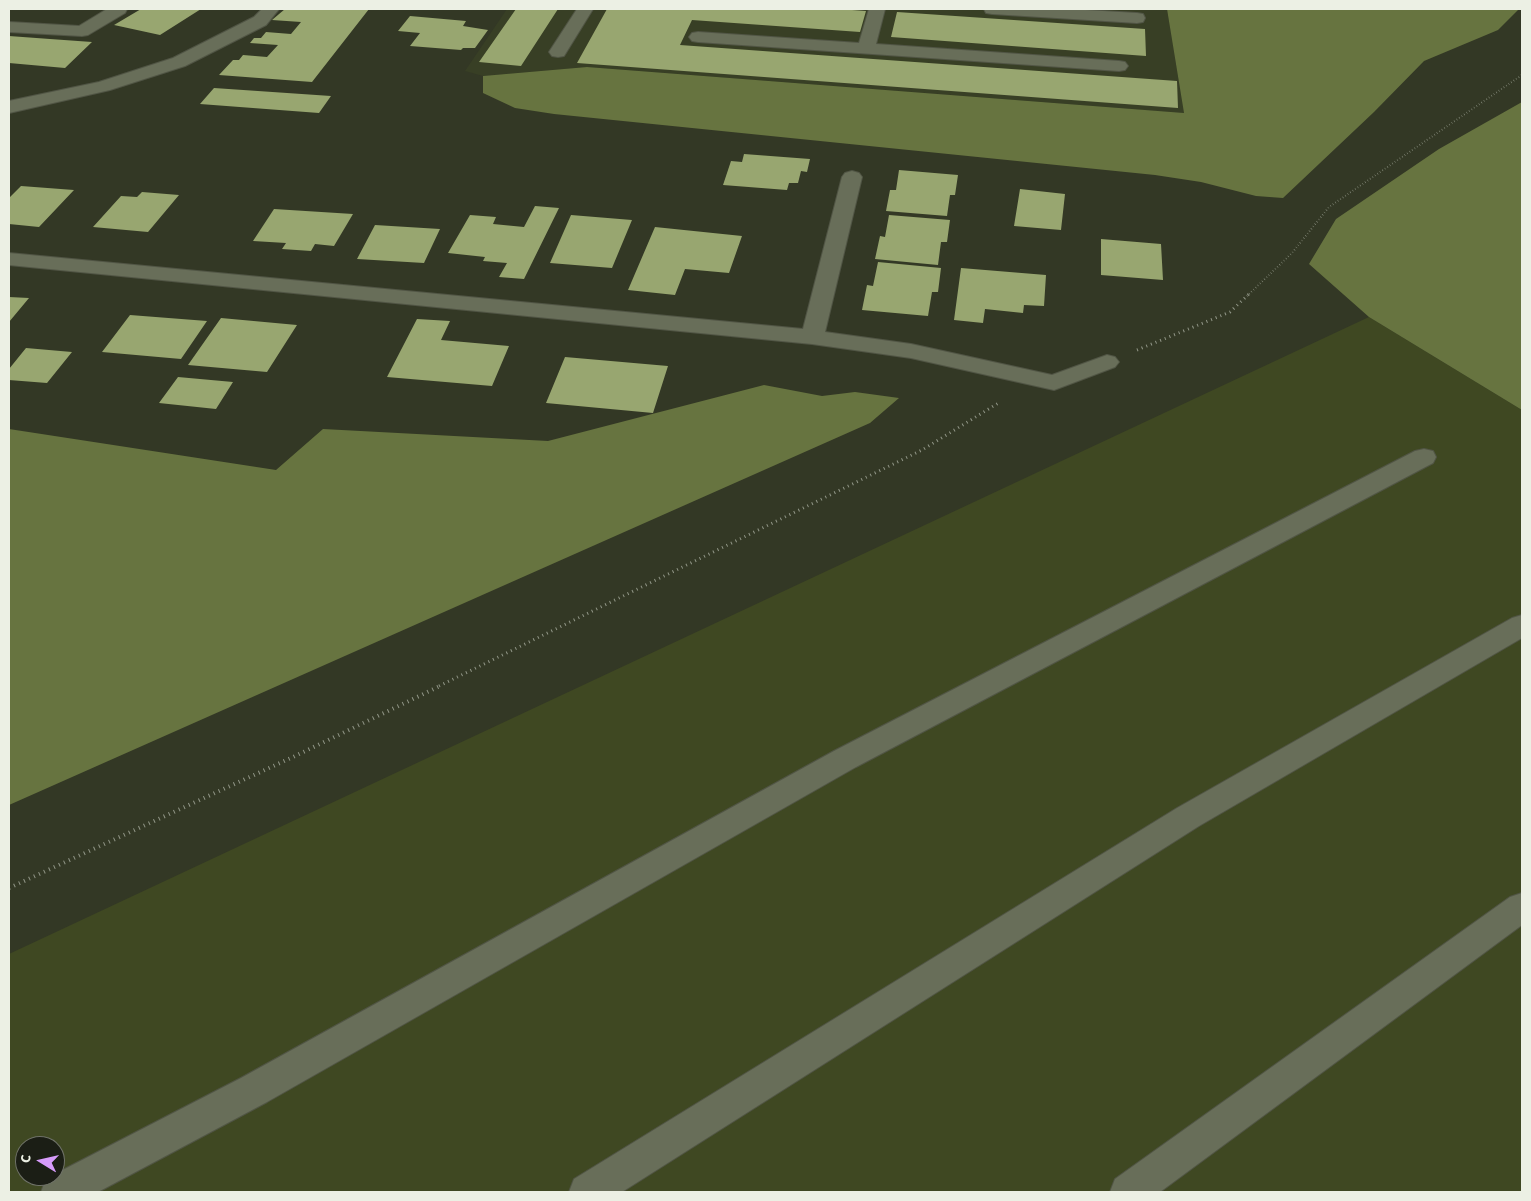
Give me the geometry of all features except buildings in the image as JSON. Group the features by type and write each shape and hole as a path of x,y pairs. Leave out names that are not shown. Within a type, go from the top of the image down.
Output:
{"lane":[{"path":"9,28 82,31 119,9"},
{"path":"9,107 104,86 179,62 260,21 271,9"},
{"path":"558,52 585,9"},
{"path":"866,49 877,9"},
{"path":"992,9 1137,18"},
{"path":"698,37 1119,66"},
{"path":"812,337 852,177"},
{"path":"9,259 812,337 911,351 1054,384 1107,362"},
{"path":"60,1192 254,1090 846,759 1424,457"},
{"path":"588,1192 1188,818 1522,625"},
{"path":"1129,1192 1522,907"}],"path":[{"path":"1107,362 1230,312 1292,253 1329,207 1522,75"},
{"path":"9,888 293,758 922,450 1033,382 1054,384"}],"shaded area":[{"path":"507,9 1167,9 1184,113 587,67 483,76 465,71"},
{"path":"1369,317 1522,410 1522,1192 9,1192 9,954"}],"green space":[{"path":"1167,9 1519,9 1498,30 1424,61 1374,112 1283,198 1256,196 1201,182 1155,175 554,114 515,108 483,93 483,76 587,67 1184,113"},
{"path":"1522,102 1522,410 1369,317 1309,264 1336,219 1439,149"},
{"path":"764,385 822,396 855,392 899,398 870,423 9,805 9,429 276,470 323,429 548,441"}]}
